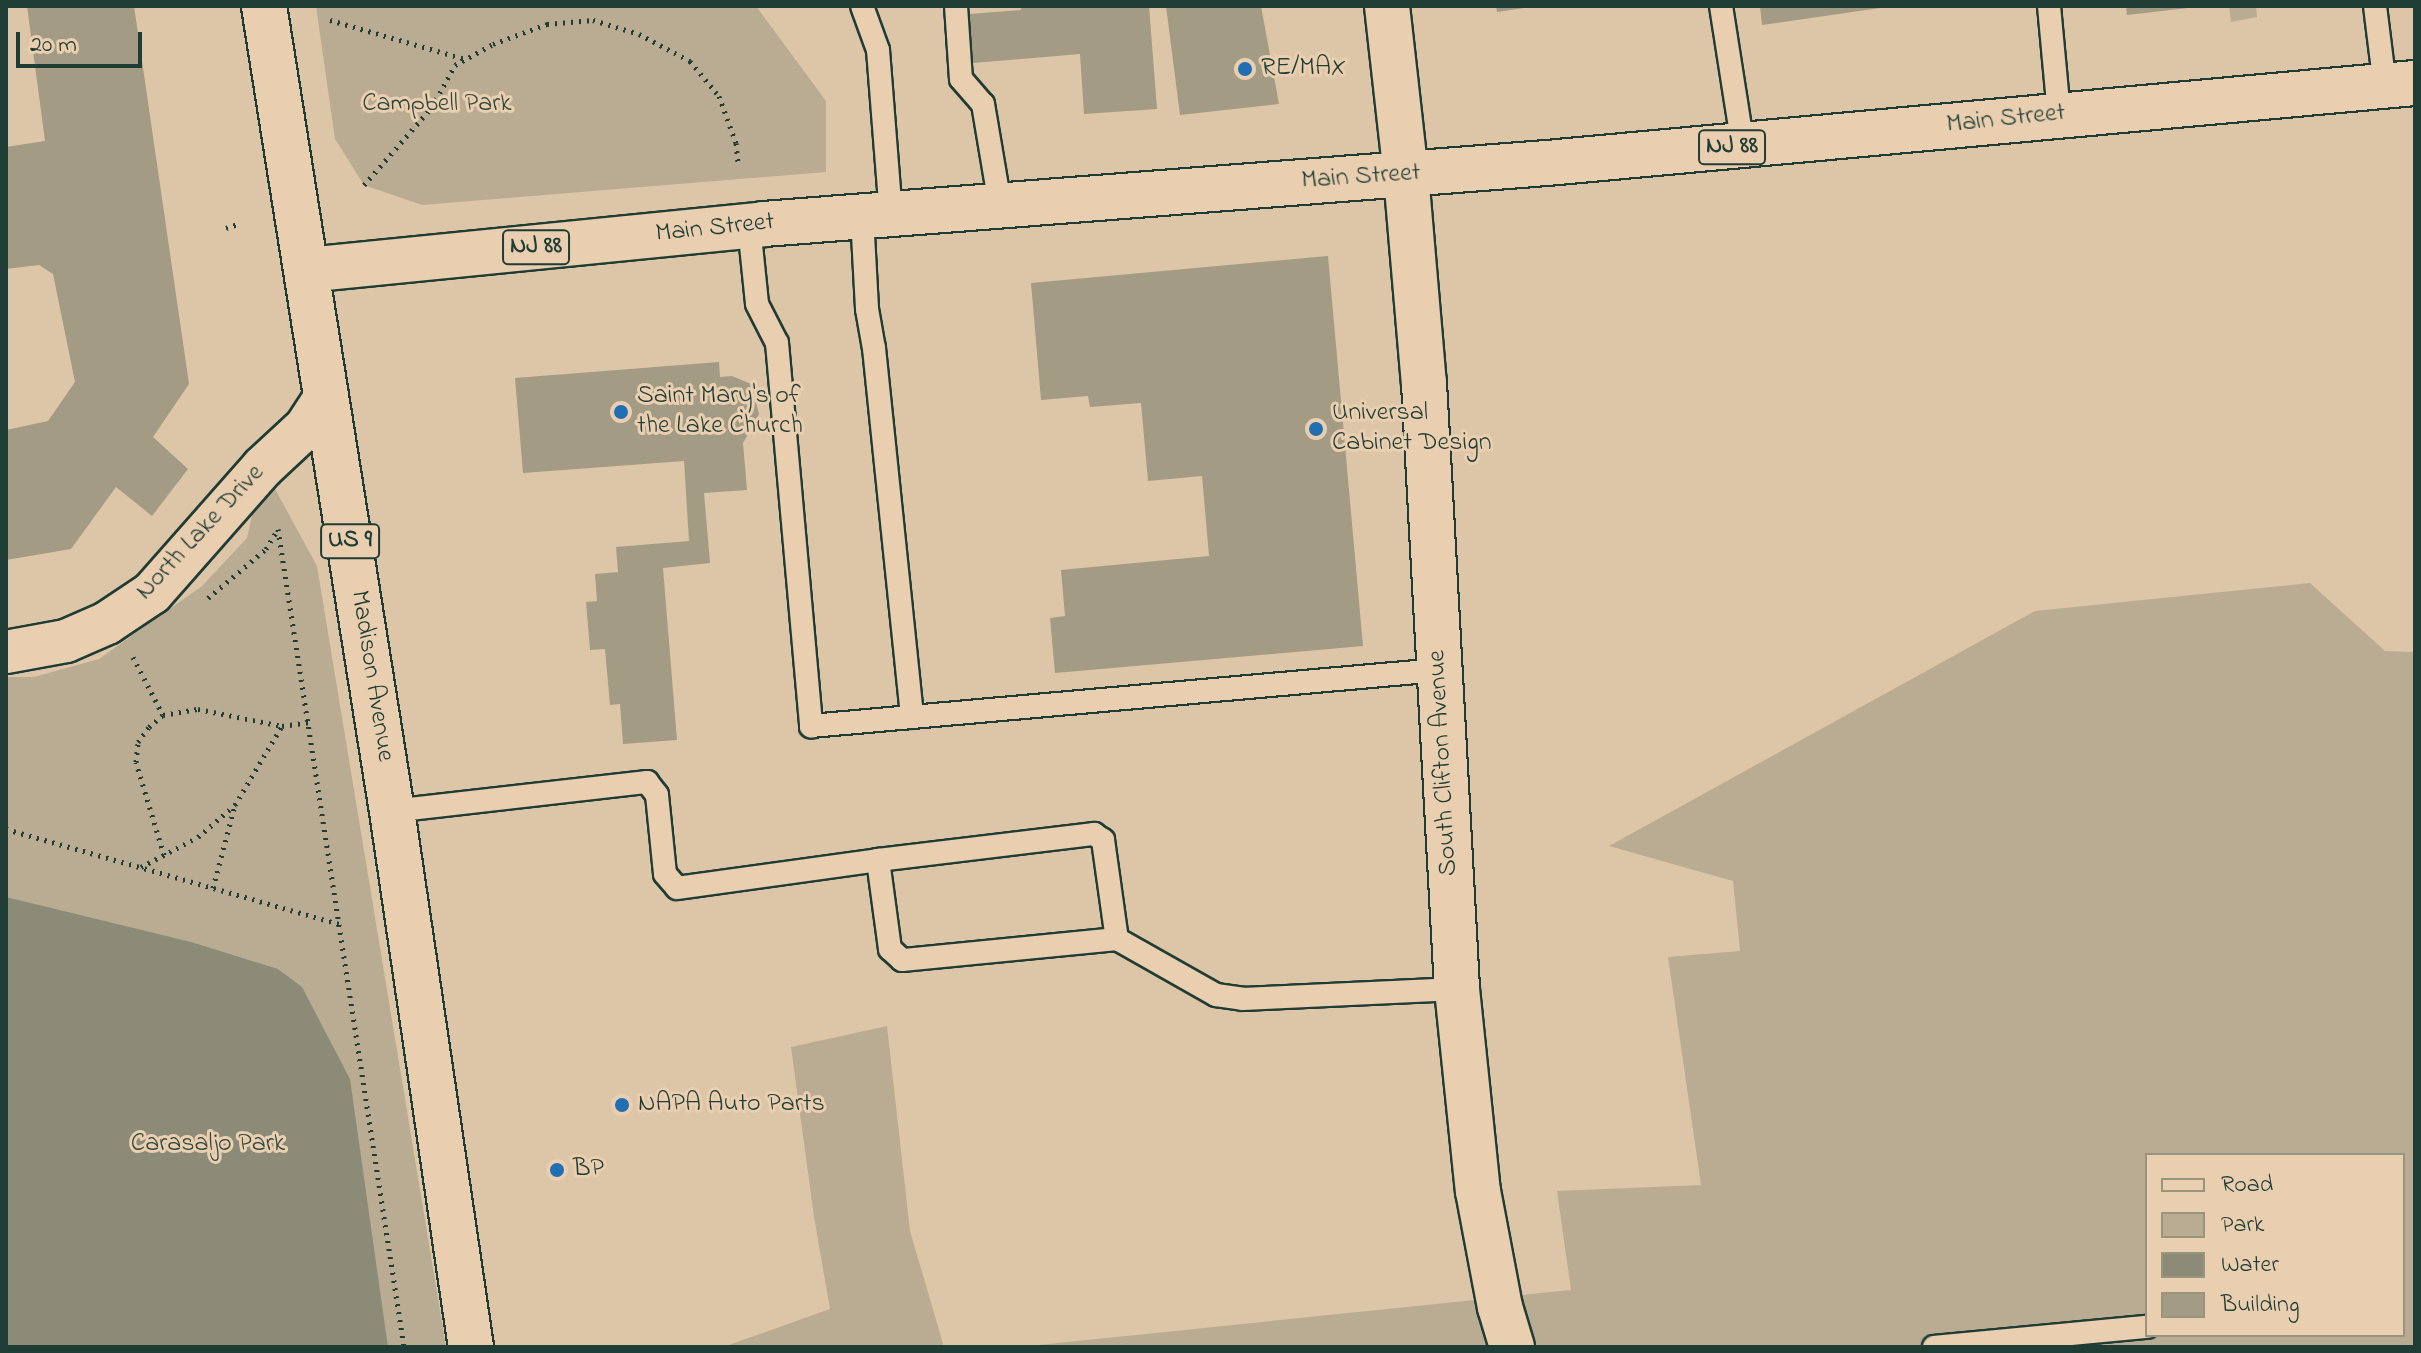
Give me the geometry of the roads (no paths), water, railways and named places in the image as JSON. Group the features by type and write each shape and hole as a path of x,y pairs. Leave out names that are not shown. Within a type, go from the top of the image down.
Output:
{"main road":[{"name":"Madison Avenue","path":"264,6 392,811 471,1347"},
{"name":"South Clifton Avenue","path":"1387,6 1406,175 1424,383 1457,989 1478,1191 1500,1307 1512,1347"},
{"name":"Main Street","path":"307,270 749,226 1406,175 2400,84"}],"street":[{"name":"North Lake Drive","path":"6,652 66,641 107,623 152,593 263,467 306,427 327,395"}],"lane":[{"path":"862,6 878,50 876,215 867,309 874,348 912,717"},
{"path":"956,6 961,79 983,104 1000,205"},
{"path":"1721,6 1743,146"},
{"path":"2049,6 2059,114"},
{"path":"2375,6 2400,84"},
{"path":"749,226 757,304 777,343 811,726 1438,670"},
{"path":"392,811 647,782 657,795 665,874 677,888 1094,834 1103,840 1117,939"},
{"path":"878,860 890,949 902,960 1117,939 1216,995 1243,999 1457,989"},
{"path":"1934,1347 2145,1327"}],"water":[{"path":"6,897 191,942 278,969 302,987 350,1079 388,1347 6,1347"}],"place":[{"name":"RE/MAX","path":"1245,69"},
{"name":"Saint Mary's of the Lake Church","path":"621,412"},
{"name":"Universal Cabinet Design","path":"1316,429"},
{"name":"NAPA Auto Parts","path":"622,1105"},
{"name":"BP","path":"557,1170"}],"park label":[{"name":"Campbell Park","path":"437,105"},
{"name":"Carasaljo Park","path":"208,1145"}]}
